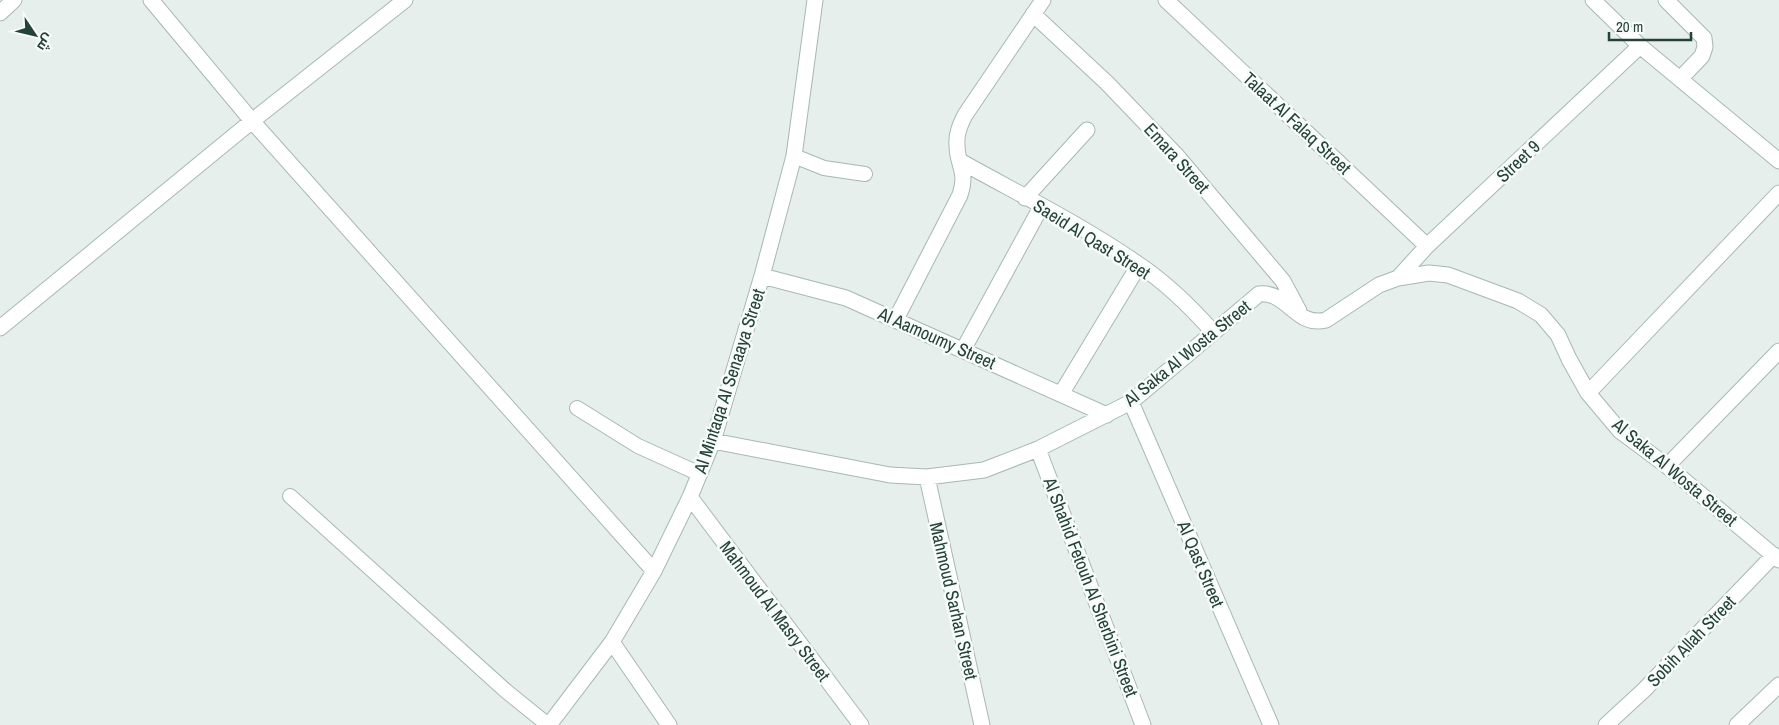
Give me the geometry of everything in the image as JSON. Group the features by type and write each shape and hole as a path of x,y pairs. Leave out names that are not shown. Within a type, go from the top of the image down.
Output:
{"street":[{"path":"0,13 14,0"},
{"path":"151,0 252,121 654,571"},
{"path":"0,328 252,121 405,0"},
{"name":"Al Mintaqa Al Senaaya Street","path":"549,725 612,642 654,571 690,497 713,441 762,276 794,156 815,0"},
{"path":"896,319 964,184 957,145 958,129 965,115 1044,0"},
{"name":"Talaat Al Falaq Street","path":"1166,0 1427,246"},
{"path":"1593,0 1640,46 1779,161"},
{"path":"1666,0 1704,38 1705,47 1702,56 1680,78"},
{"name":"Emara Street","path":"1033,14 1107,83 1178,157 1283,281 1302,317"},
{"name":"Street 9","path":"1398,278 1427,246 1640,46"},
{"path":"1025,198 1087,130"},
{"name":"Saeid Al Qast Street","path":"960,161 1114,248 1172,291 1213,332"},
{"path":"1588,393 1779,192"},
{"path":"963,350 1041,207"},
{"path":"1061,394 1139,265"},
{"name":"Al Saka Al Wosta Street","path":"713,441 890,475 927,477 984,470 1038,449 1131,402 1259,294 1269,293 1280,299 1302,317 1316,323 1326,320 1379,285 1398,278 1428,273 1448,275 1518,301 1541,315 1558,335 1588,393 1620,431 1667,466 1778,558"},
{"name":"Al Aamoumy Street","path":"762,276 846,298 1107,415"},
{"path":"1667,466 1779,351"},
{"name":"Al Qast Street","path":"1131,402 1271,725"},
{"name":"Al Shahid Fetouh Al Sherbini Street","path":"1038,449 1143,725"},
{"name":"Mahmoud Sarhan Street","path":"927,477 982,725"},
{"name":"Mahmoud Al Masry Street","path":"690,497 861,725"},
{"name":"Sobih Allah Street","path":"1606,725 1778,558"},
{"path":"612,642 669,725"},
{"path":"1737,725 1779,685"}],"lane":[{"path":"794,156 824,168 865,174"},
{"path":"577,408 638,446 700,474"},
{"path":"290,496 506,691 549,725"}]}
